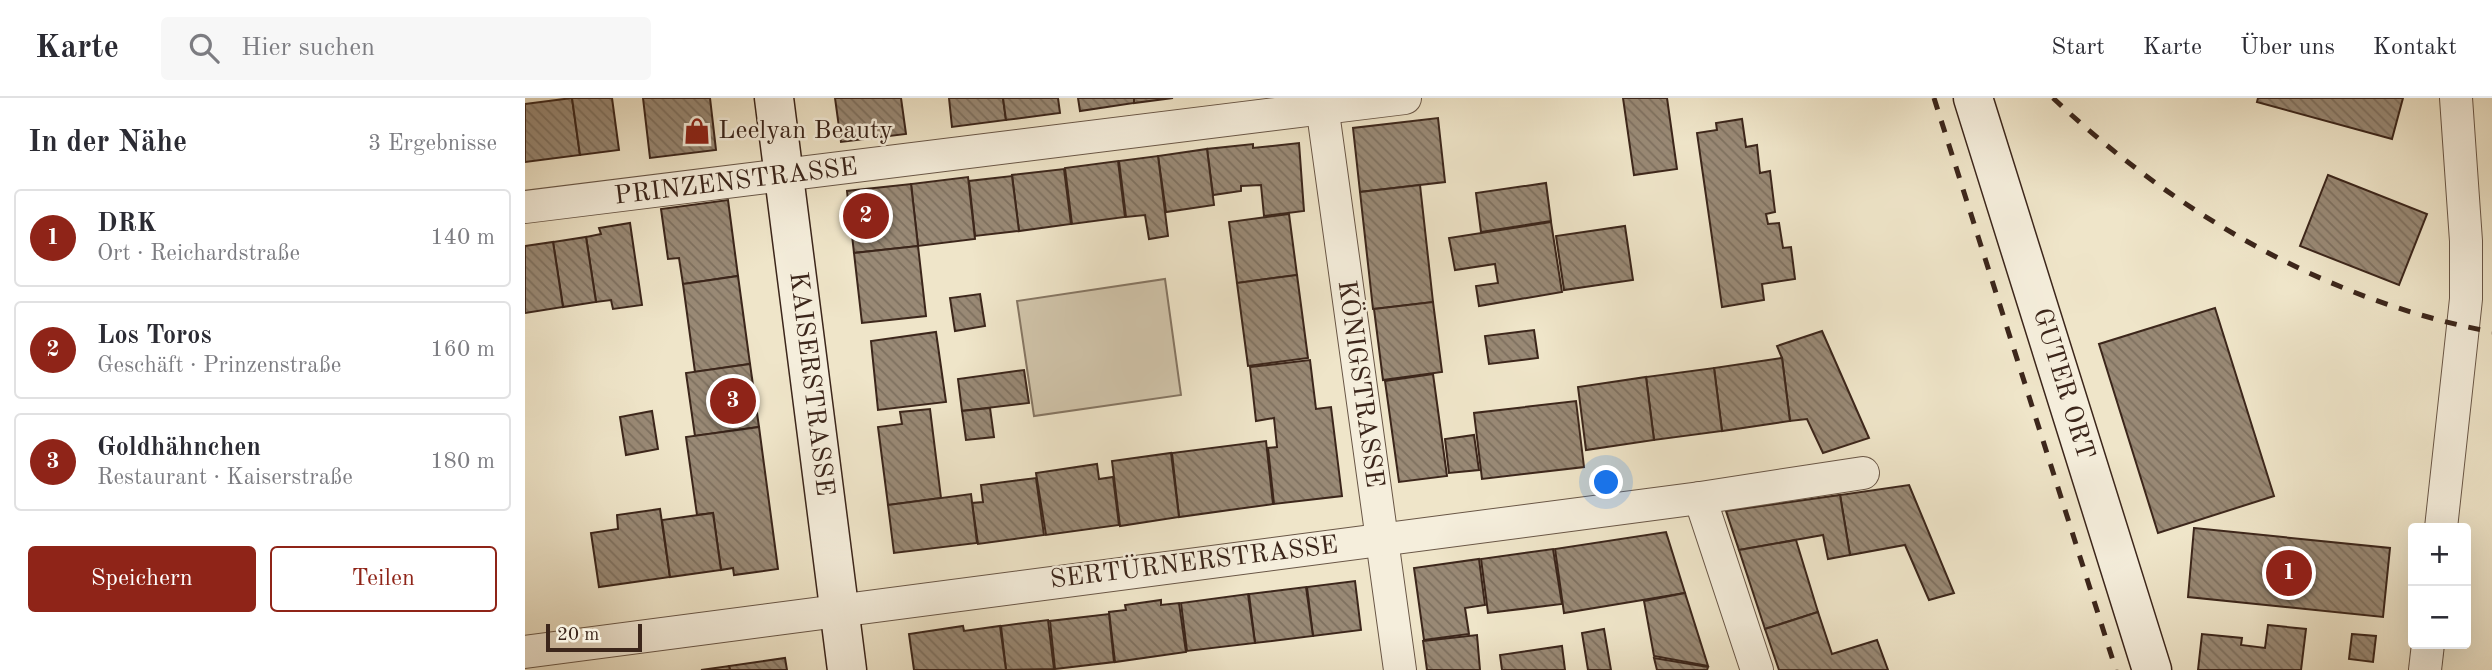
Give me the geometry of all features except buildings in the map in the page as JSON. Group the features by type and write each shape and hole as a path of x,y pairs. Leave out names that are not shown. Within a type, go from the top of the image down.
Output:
{"main road":[{"name":"KAISERSTRASSE","path":"774,98 847,670"},
{"name":"GUTER ORT","path":"1973,98 2152,670"}],"street":[{"name":"PRINZENSTRASSE","path":"525,207 768,175 785,176 1322,104 1405,98"},
{"path":"2442,523 2466,299 2466,240 2456,98"},
{"name":"KÖNIGSTRASSE","path":"1322,104 1400,670"},
{"name":"SERTÜRNERSTRASSE","path":"525,652 1700,498 1863,473"},
{"path":"1700,498 1757,670"},
{"path":"2425,670 2427,649"}],"shaded area":[{"path":"1165,279 1181,395 1034,416 1017,301"}],"railway":[{"path":"1934,98 2116,670"},
{"path":"2053,98 2100,140 2150,179 2256,246 2313,275 2371,299 2431,318 2492,332"}],"place":[{"name":"Leelyan Beauty","path":"697,131"},
{"name":"Los Toros","path":"866,216"},
{"name":"Goldhähnchen","path":"733,401"},
{"name":"DRK","path":"2289,573"}]}
